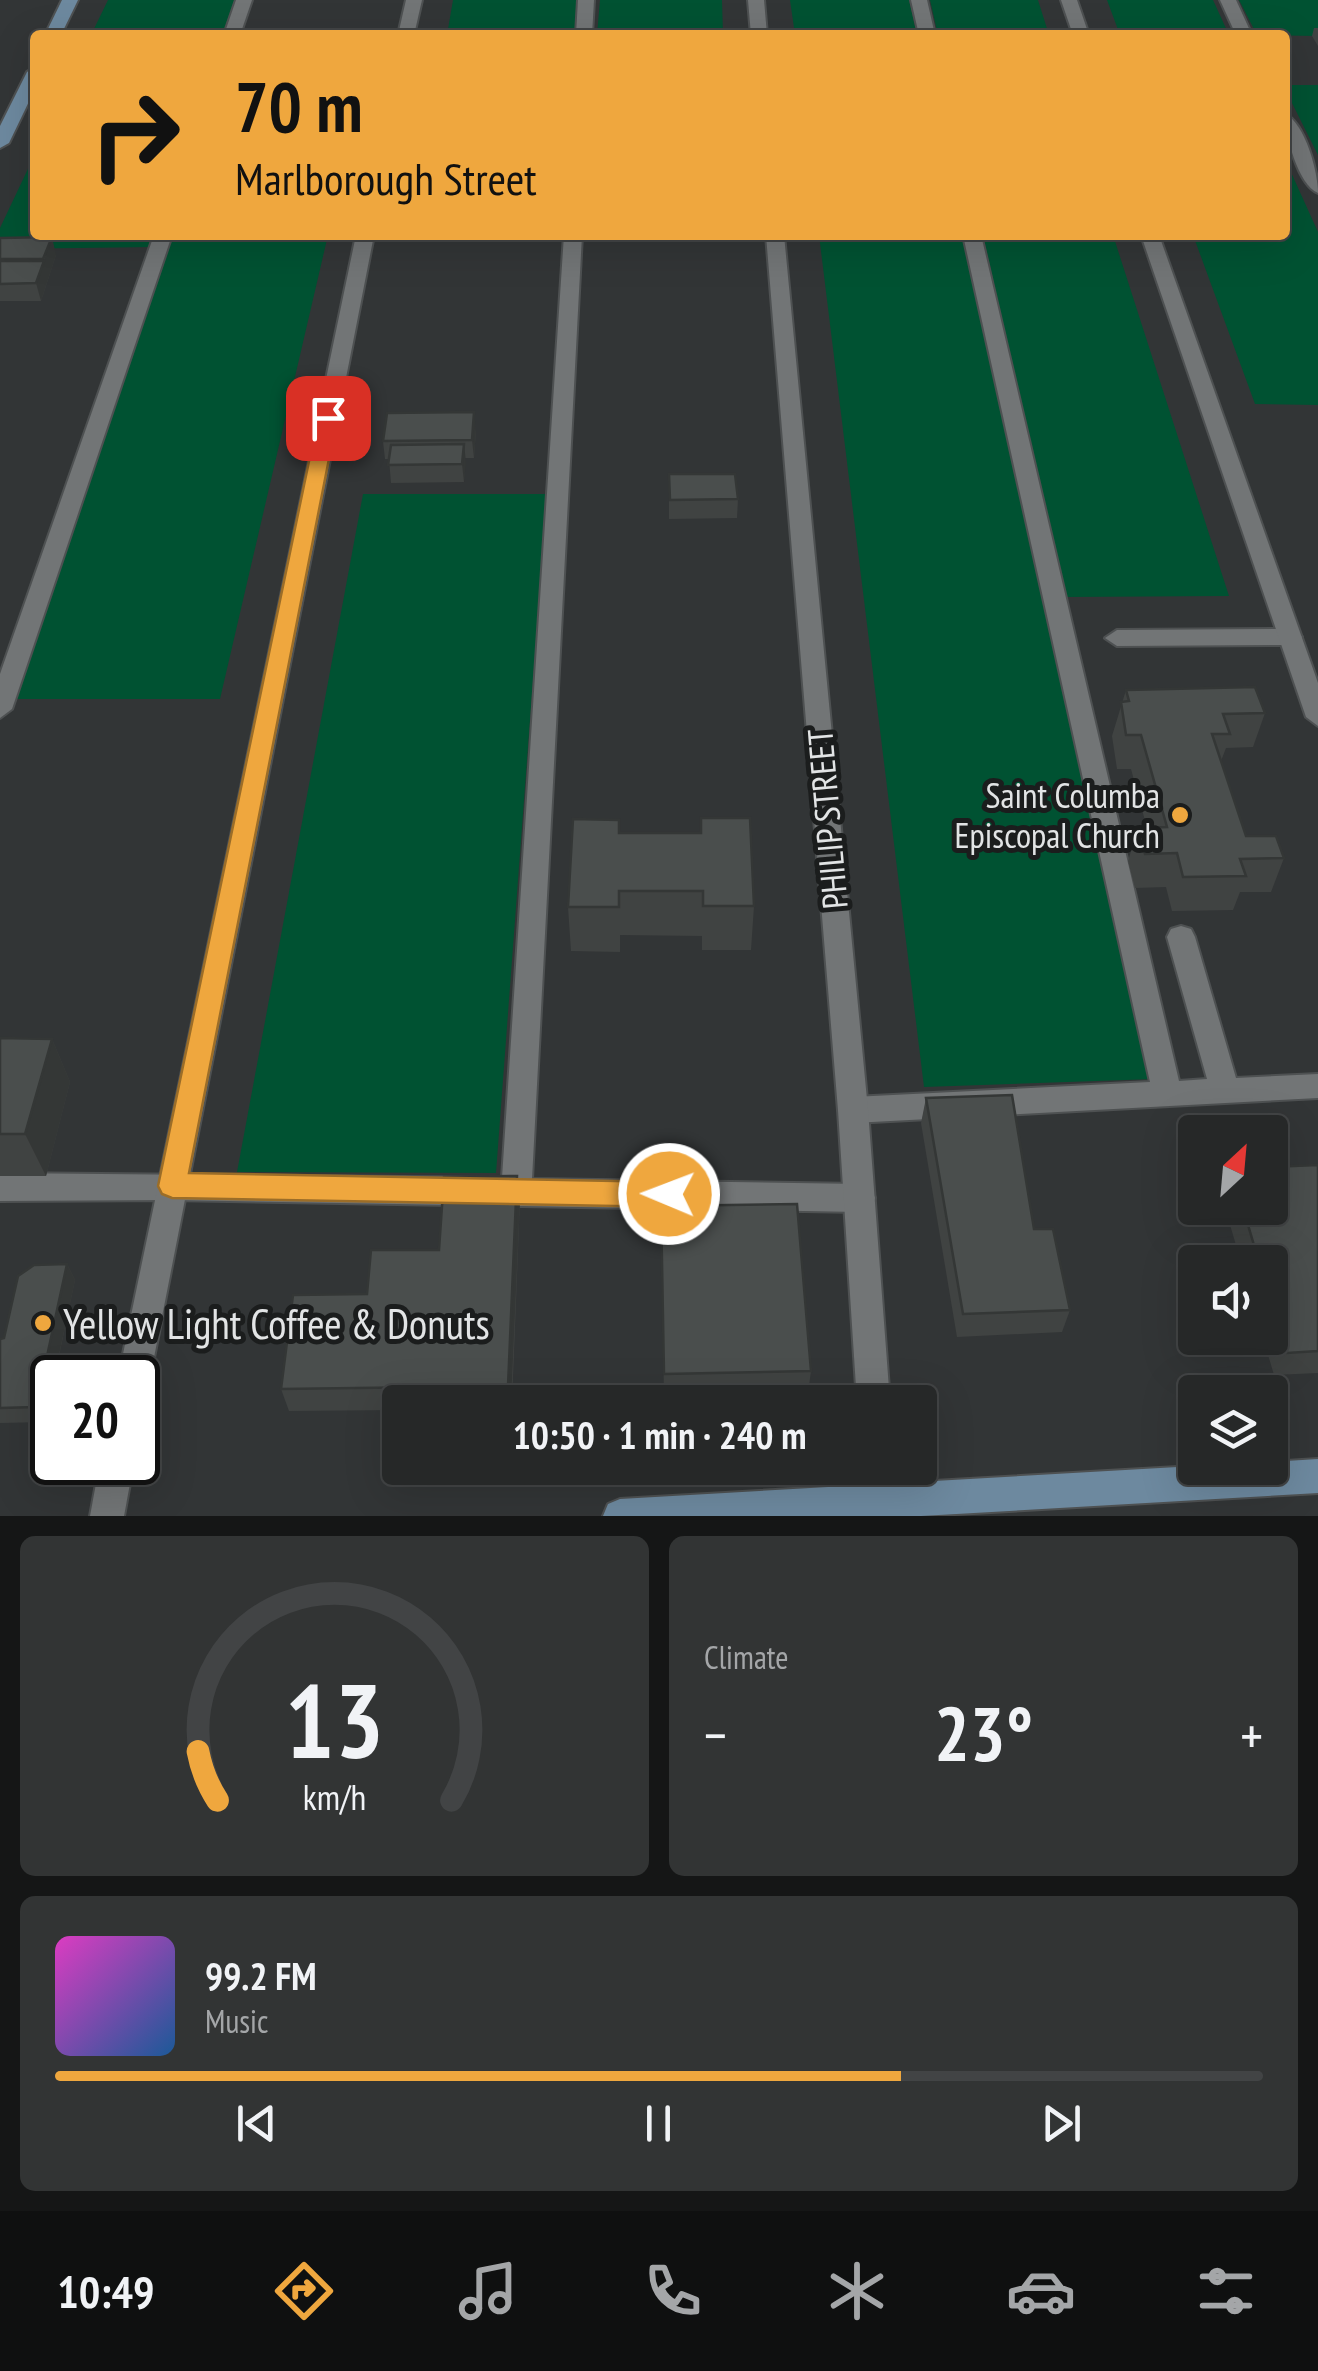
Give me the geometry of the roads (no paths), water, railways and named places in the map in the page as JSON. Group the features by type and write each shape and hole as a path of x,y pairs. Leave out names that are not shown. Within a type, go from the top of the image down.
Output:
{"main road":[{"path":"55,30 70,0"},
{"path":"0,143 30,82"},
{"path":"620,1516 880,1495 1318,1476"}],"street":[{"path":"234,30 244,0"},
{"path":"407,30 414,0"},
{"path":"584,30 586,0"},
{"path":"756,0 758,30"},
{"path":"918,0 925,30"},
{"path":"1068,0 1079,30"},
{"path":"1228,0 1242,30"},
{"path":"1290,130 1318,188"},
{"path":"0,709 162,240"},
{"path":"139,1355 364,240"},
{"path":"516,1192 572,240"},
{"name":"PHILIP STREET","path":"776,240 853,1110 873,1385"},
{"path":"973,240 1167,1094"},
{"path":"1152,240 1318,716"},
{"path":"1116,638 1290,637"},
{"path":"1181,938 1226,1091"},
{"path":"853,1110 1318,1086"},
{"path":"0,1186 860,1198"},
{"path":"106,1516 112,1485"}],"place":[{"name":"Saint Columba Episcopal Church","path":"1180,815"},
{"name":"Yellow Light Coffee & Donuts","path":"43,1323"}]}
